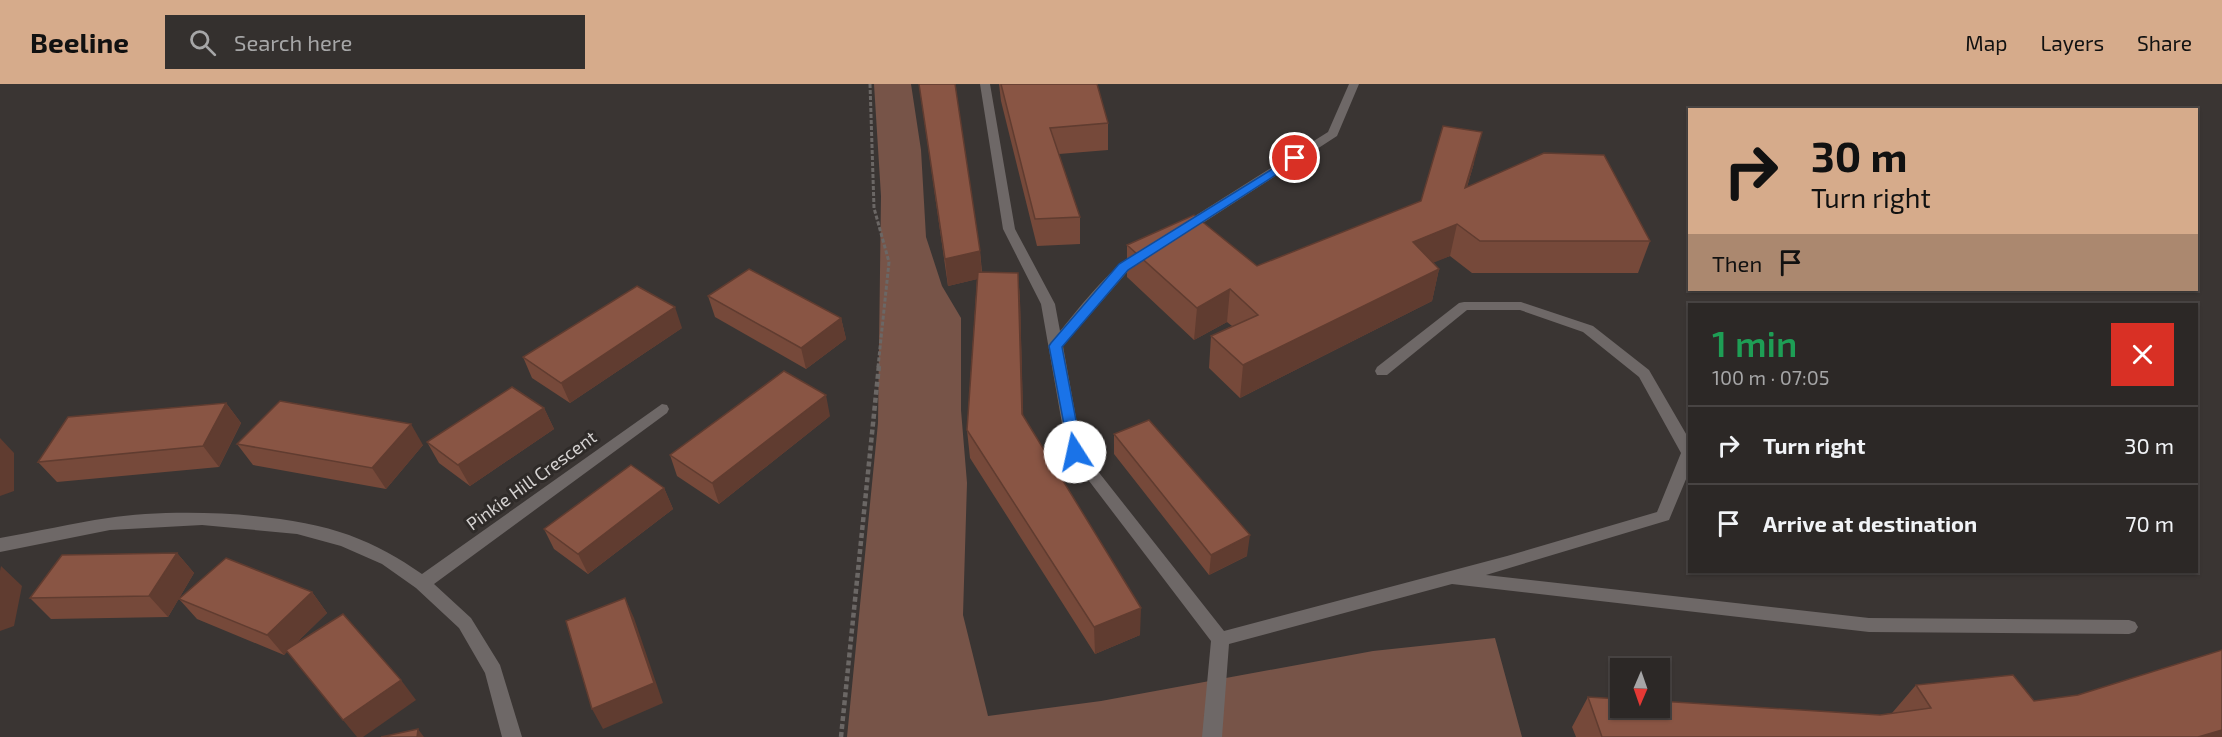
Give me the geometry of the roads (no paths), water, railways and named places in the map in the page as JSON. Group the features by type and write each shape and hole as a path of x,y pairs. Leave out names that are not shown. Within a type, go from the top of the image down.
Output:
{"street":[{"path":"985,84 1009,230 1048,304 1075,452 1220,639 1212,737"},
{"path":"1174,235 1333,134 1354,84"},
{"path":"1055,346 1124,267 1154,248"},
{"path":"1382,371 1464,306 1521,306 1588,329 1644,374 1688,451"},
{"name":"Pinkie Hill Crescent","path":"422,583 662,409"},
{"path":"1220,639 1448,578 1663,516 1683,482 1688,458"},
{"path":"0,545 110,524 214,520 297,528 345,540 388,559 422,583 465,623 494,671 512,737"},
{"path":"1448,578 1869,625 2129,627"}]}
